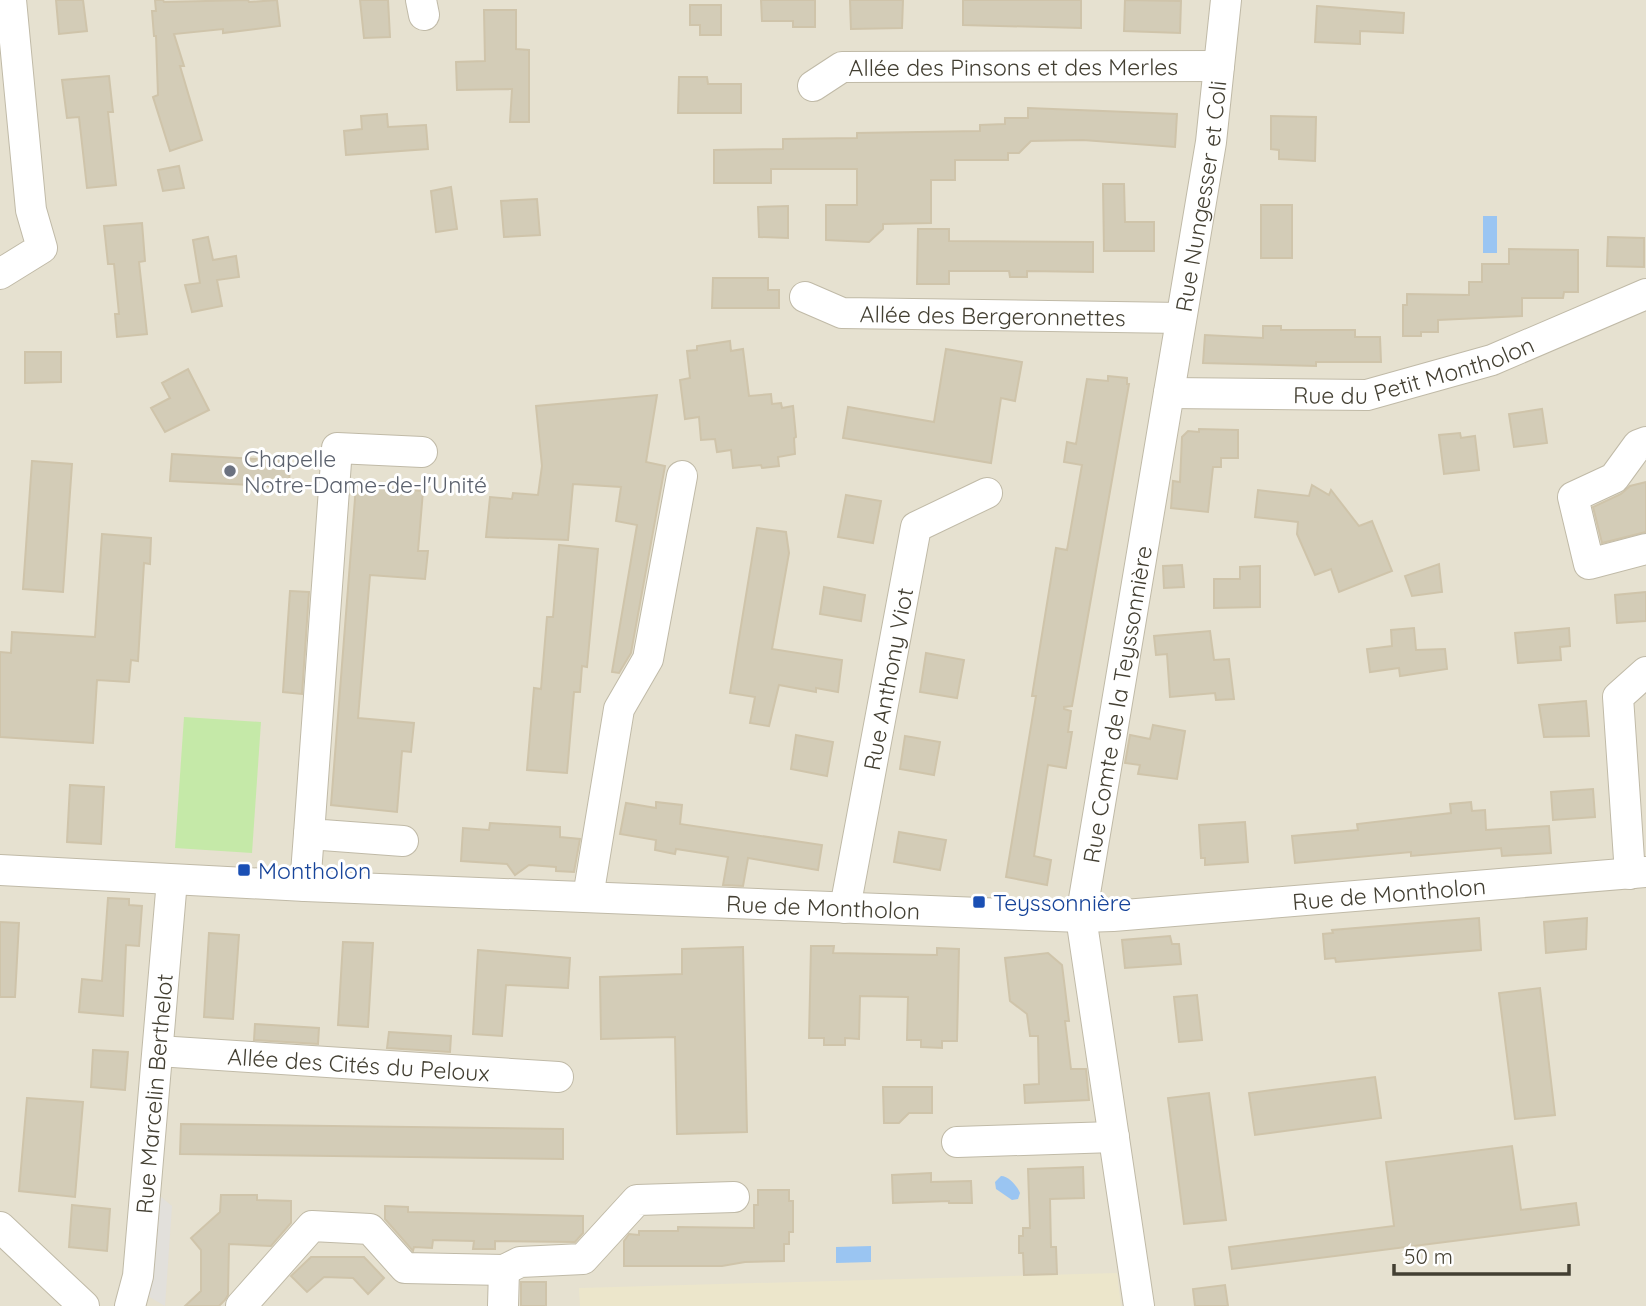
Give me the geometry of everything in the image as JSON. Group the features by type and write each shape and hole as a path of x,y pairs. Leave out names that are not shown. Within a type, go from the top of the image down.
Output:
{"street":[{"path":"0,274 41,248 31,210 11,0"},
{"name":"Rue Nungesser et Coli","path":"1169,393 1210,142 1226,0"},
{"name":"Allée des Pinsons et des Merles","path":"813,86 842,67 1219,66"},
{"name":"Rue du Petit Montholon","path":"1169,393 1367,395 1492,360 1646,294"},
{"name":"Allée des Bergeronnettes","path":"805,297 842,313 1181,318"},
{"name":"Rue Comte de la Teyssonnière","path":"1139,1306 1081,917 1169,393"},
{"path":"1646,442 1638,445 1614,478 1573,498 1589,564 1646,550"},
{"path":"305,886 337,449 422,452"},
{"path":"588,897 619,709 648,659 682,476"},
{"name":"Rue Anthony Viot","path":"845,908 916,527 987,493"},
{"path":"1638,873 1618,697 1646,671"},
{"path":"309,834 403,841"},
{"name":"Rue de Montholon","path":"0,870 305,886 1081,917 1638,873"},
{"name":"Rue Marcelin Berthelot","path":"130,1306 138,1276 172,880"},
{"name":"Allée des Cités du Peloux","path":"158,1051 558,1077"},
{"path":"957,1142 1114,1137"},
{"path":"241,1306 312,1226 370,1228 405,1268 504,1270 520,1262 583,1259 637,1200 734,1197"},
{"path":"0,1227 84,1306"},
{"path":"503,1306 504,1270"}],"shaded area":[{"path":"0,0 1646,0 1646,1306 0,1306"},
{"path":"154,1191 172,1206 165,1306 146,1295"},
{"path":"1117,1273 1121,1306 580,1306 579,1288"}],"green space":[{"path":"184,717 261,722 252,853 175,848"}],"water":[{"path":"1483,216 1497,216 1497,253 1483,253"},
{"path":"1001,1176 1017,1187 1020,1193 1018,1199 1012,1200 996,1189 995,1182"},
{"path":"871,1246 871,1262 836,1263 836,1247"}],"building":[{"path":"56,0 83,0 87,31 59,34"},
{"path":"155,0 277,0 280,26 223,33 223,29 174,34 184,66 180,66 202,140 170,151 153,97 158,95 156,36 152,11 156,11"},
{"path":"360,0 388,0 390,37 364,38"},
{"path":"761,0 815,0 815,27 793,27 793,21 762,21"},
{"path":"850,0 903,0 902,28 851,29"},
{"path":"963,0 1081,0 1081,28 963,25"},
{"path":"1125,0 1181,1 1180,33 1124,31"},
{"path":"690,5 721,5 721,35 700,35 700,25 690,25"},
{"path":"1317,6 1404,13 1403,33 1360,31 1360,44 1315,42"},
{"path":"484,10 516,10 516,49 529,50 529,122 510,122 512,89 457,90 456,62 485,61"},
{"path":"109,76 113,112 108,112 116,185 87,188 79,117 67,118 62,80"},
{"path":"679,77 707,77 708,84 741,84 741,113 678,113"},
{"path":"1028,108 1177,114 1175,147 1083,140 1031,141 1019,153 1008,153 1008,160 955,160 955,180 931,180 931,223 883,224 883,229 869,242 826,240 826,205 857,205 857,169 771,169 771,183 714,183 714,150 783,149 783,139 857,138 857,133 980,131 980,125 1005,124 1005,118 1028,118"},
{"path":"387,114 388,127 426,125 428,149 346,155 344,131 362,129 361,116"},
{"path":"1271,116 1316,117 1315,161 1279,159 1279,150 1271,149"},
{"path":"179,166 184,188 163,191 158,170"},
{"path":"1103,184 1124,184 1125,222 1154,222 1154,251 1104,251"},
{"path":"451,187 457,229 436,232 431,191"},
{"path":"537,199 540,235 504,237 501,201"},
{"path":"1261,205 1292,205 1292,258 1261,258"},
{"path":"788,206 788,238 759,237 758,207"},
{"path":"142,223 145,261 139,262 147,334 117,337 115,314 119,314 114,264 108,264 104,226"},
{"path":"918,229 949,229 949,241 1093,242 1093,272 1027,271 1027,277 1010,277 1009,271 949,271 949,284 917,284"},
{"path":"208,237 213,260 236,256 239,277 217,280 222,306 192,312 185,285 200,283 193,240"},
{"path":"1608,237 1644,238 1644,267 1607,266"},
{"path":"1509,249 1578,250 1578,292 1564,292 1563,298 1522,298 1522,316 1438,320 1438,332 1403,336 1403,305 1407,305 1407,294 1469,295 1469,282 1482,282 1482,264 1509,264"},
{"path":"713,278 768,278 768,290 779,290 779,308 712,308"},
{"path":"1263,326 1281,326 1281,330 1355,330 1355,337 1380,337 1381,362 1316,362 1316,366 1203,363 1205,335 1263,338"},
{"path":"730,341 731,351 743,349 749,396 771,394 772,404 781,403 782,408 793,406 795,454 778,457 779,466 733,468 731,450 717,452 715,439 701,440 699,417 685,419 680,380 690,378 687,351 697,350 697,346"},
{"path":"946,349 1022,362 1015,401 1001,398 991,463 843,438 848,407 934,422"},
{"path":"25,352 61,352 61,382 25,383"},
{"path":"188,369 209,410 165,432 151,408 170,398 162,383"},
{"path":"1108,376 1127,378 1129,384 1072,706 1064,707 1071,711 1068,732 1072,732 1066,768 1048,765 1034,856 1051,860 1047,885 1006,877 1036,696 1032,696 1056,548 1067,550 1082,465 1064,462 1067,442 1076,444 1087,379 1108,381"},
{"path":"657,395 646,462 665,466 631,653 619,673 612,672 637,525 616,521 621,487 573,484 568,540 486,537 490,497 512,499 513,493 538,495 542,466 536,406"},
{"path":"1542,409 1547,443 1514,447 1509,414"},
{"path":"1199,429 1238,430 1238,458 1221,458 1221,467 1213,467 1208,512 1171,508 1173,481 1180,482 1182,437 1188,431 1199,432"},
{"path":"1460,433 1461,438 1475,436 1479,470 1444,474 1439,435"},
{"name":"Chapelle Notre-Dame-de-l'Unité","path":"172,454 290,461 289,487 170,481"},
{"path":"32,461 72,464 63,592 23,589"},
{"path":"1646,482 1646,532 1602,543 1593,507 1621,494 1630,486"},
{"path":"1312,485 1329,495 1331,490 1359,526 1372,521 1392,571 1339,592 1331,569 1315,575 1297,534 1298,522 1255,517 1258,490 1309,496"},
{"path":"356,486 423,491 418,551 428,551 425,579 370,575 358,718 414,723 411,752 402,751 397,812 331,805"},
{"path":"846,495 881,501 873,543 838,537"},
{"path":"757,528 786,532 789,553 772,649 842,660 838,692 816,688 816,692 779,685 769,726 750,723 755,697 730,693"},
{"path":"102,534 151,538 150,564 144,563 138,661 131,660 129,682 97,680 93,743 0,737 0,652 11,653 12,632 95,637"},
{"path":"559,545 598,549 587,667 582,666 580,692 574,692 567,773 527,770 534,688 541,689 547,617 553,617"},
{"path":"1439,564 1442,592 1412,596 1405,576"},
{"path":"1182,565 1184,587 1164,588 1163,566"},
{"path":"1260,566 1260,607 1214,608 1214,579 1240,579 1240,567"},
{"path":"824,587 865,595 861,621 820,614"},
{"path":"290,591 309,592 302,694 283,692"},
{"path":"1646,592 1646,621 1617,623 1615,595"},
{"path":"1414,628 1416,650 1445,649 1447,669 1400,676 1399,668 1370,672 1367,649 1392,646 1391,630"},
{"path":"1569,628 1570,646 1560,647 1561,660 1518,663 1515,633"},
{"path":"1210,631 1214,660 1229,659 1234,699 1216,700 1215,693 1170,697 1167,654 1156,655 1154,636"},
{"path":"926,653 964,660 957,698 920,692"},
{"path":"1586,701 1589,736 1544,737 1539,705"},
{"path":"1153,725 1185,731 1177,779 1138,774 1140,765 1125,763 1130,735 1150,739"},
{"path":"796,735 833,742 827,776 791,769"},
{"path":"905,736 940,742 934,775 900,769"},
{"path":"70,785 104,787 101,844 67,842"},
{"path":"1593,789 1595,817 1553,820 1551,792"},
{"path":"656,802 682,805 680,824 822,845 818,870 748,858 743,886 723,885 728,857 676,849 675,854 655,850 656,840 620,834 626,803 656,808"},
{"path":"1471,802 1472,811 1485,810 1486,830 1549,826 1551,853 1502,856 1501,848 1411,856 1411,852 1295,863 1292,836 1358,830 1357,824 1451,813 1450,804"},
{"path":"1245,822 1248,862 1205,865 1205,858 1201,858 1199,825"},
{"path":"490,823 560,827 560,837 580,839 574,872 556,871 556,867 529,865 515,875 507,864 461,861 463,828 489,830"},
{"path":"899,832 946,840 940,870 894,862"},
{"path":"108,898 129,899 129,905 142,906 139,946 126,945 123,1016 79,1012 82,979 102,981"},
{"path":"1479,918 1481,950 1336,962 1335,958 1325,959 1323,934 1333,933 1332,930"},
{"path":"1587,918 1586,949 1546,953 1544,922"},
{"path":"0,922 19,923 15,997 0,997"},
{"path":"209,933 239,935 233,1019 204,1017"},
{"path":"1170,936 1172,944 1179,944 1181,964 1125,968 1122,940"},
{"path":"343,942 373,943 368,1027 338,1025"},
{"path":"811,946 834,946 833,953 937,955 937,948 959,949 957,1041 942,1041 942,1048 921,1047 921,1040 907,1040 908,997 860,996 859,1039 845,1038 845,1045 824,1045 824,1038 809,1038"},
{"path":"743,947 747,1132 677,1134 675,1037 601,1039 600,977 682,974 682,949"},
{"path":"478,950 570,958 568,988 506,985 502,1036 473,1034"},
{"path":"1048,953 1062,965 1069,1021 1065,1021 1071,1069 1086,1069 1089,1100 1025,1103 1024,1085 1039,1084 1038,1036 1030,1036 1027,1014 1010,1001 1005,958"},
{"path":"1540,988 1555,1115 1515,1119 1499,993"},
{"path":"1197,995 1202,1040 1179,1042 1174,997"},
{"path":"255,1024 319,1028 318,1044 254,1040"},
{"path":"389,1032 451,1036 450,1052 387,1048"},
{"path":"93,1050 128,1052 125,1090 91,1087"},
{"path":"1375,1077 1381,1118 1255,1135 1249,1093"},
{"path":"883,1087 932,1087 932,1113 909,1113 899,1123 884,1123"},
{"path":"1209,1093 1226,1220 1184,1224 1168,1098"},
{"path":"27,1098 83,1102 75,1197 19,1191"},
{"path":"181,1124 563,1129 563,1159 180,1154"},
{"path":"1512,1146 1521,1210 1576,1203 1579,1225 1232,1269 1229,1247 1394,1226 1386,1162"},
{"path":"1083,1167 1084,1198 1050,1199 1051,1247 1056,1247 1057,1274 1024,1275 1023,1253 1019,1253 1019,1236 1023,1236 1023,1228 1030,1228 1028,1169"},
{"path":"931,1173 931,1182 971,1181 972,1203 893,1203 892,1175"},
{"path":"758,1190 789,1190 789,1201 793,1201 793,1232 789,1232 789,1244 784,1244 784,1261 745,1262 722,1266 624,1266 624,1241 629,1234 639,1235 639,1231 678,1231 678,1227 754,1228 754,1205 758,1205"},
{"path":"221,1195 257,1195 257,1200 291,1201 291,1223 271,1246 229,1244 228,1295 225,1300 219,1306 185,1306 201,1291 201,1250 191,1238 220,1212"},
{"path":"72,1205 110,1209 107,1251 69,1247"},
{"path":"385,1206 408,1207 408,1212 583,1216 583,1233 575,1242 495,1241 495,1249 473,1249 474,1241 433,1240 432,1248 414,1247 413,1251 385,1219"},
{"path":"311,1257 364,1257 384,1278 368,1294 353,1278 324,1277 307,1292 291,1276"},
{"path":"521,1282 546,1282 546,1306 521,1306"},
{"path":"1225,1285 1228,1306 1195,1306 1193,1289"}],"place":[{"name":"Chapelle Notre-Dame-de-l'Unité","path":"230,471"},
{"name":"Montholon","path":"244,870"},
{"name":"Teyssonnière","path":"979,902"}]}
